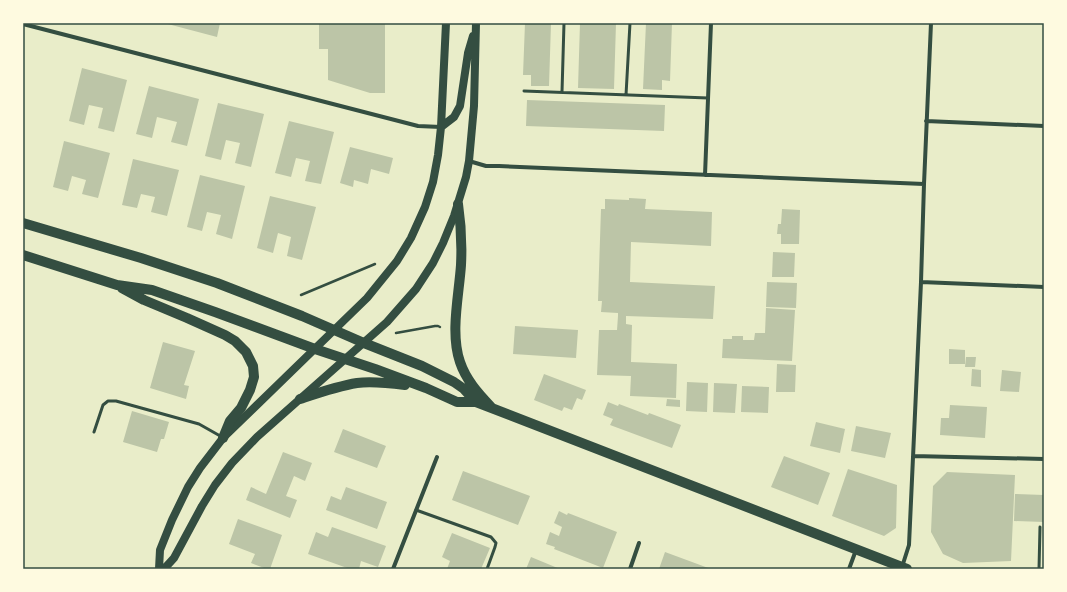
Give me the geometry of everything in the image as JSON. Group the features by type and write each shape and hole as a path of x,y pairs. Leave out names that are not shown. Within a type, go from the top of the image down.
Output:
{"main road":[{"path":"159,569 160,550 172,520 188,487 200,468 223,438 367,298 397,262 411,238 425,207 433,182 438,155 441,127 446,23"},
{"path":"441,127 454,116 460,106 468,53 476,25"},
{"path":"164,569 174,558 202,506 215,485 232,463 256,437 364,343 394,314 416,289 428,270 443,243 458,204 466,177 474,106 476,25"},
{"path":"458,204 461,226 461,264 455,333 457,353 464,372 474,389 494,409"},
{"path":"23,222 218,283 302,316 417,364 454,382 464,388 476,402"},
{"path":"23,255 117,285 152,290 426,388 458,402 476,402 905,568"},
{"path":"117,285 144,300 225,335 235,341 246,352 252,366 254,378 241,408 230,420 223,438"},
{"path":"300,399 328,390 356,384 389,383 426,388"}],"street":[{"path":"705,175 711,23"},
{"path":"905,568 909,545 931,23"},
{"path":"23,24 418,126 441,127"},
{"path":"926,121 1044,126"},
{"path":"468,161 486,166 924,184"},
{"path":"921,282 1044,287"},
{"path":"913,456 1044,459"},
{"path":"393,569 437,457"},
{"path":"630,569 639,543"},
{"path":"849,569 856,550"}],"lane":[{"path":"562,92 564,23"},
{"path":"626,95 630,23"},
{"path":"524,91 708,98"},
{"path":"94,432 103,405 108,401 116,401 199,424 223,438"},
{"path":"416,510 491,537 496,543 487,569"},
{"path":"1039,569 1040,527"}],"path":[{"path":"301,295 376,264"},
{"path":"390,335 397,332 435,326 442,327"}],"building":[{"path":"164,23 220,23 217,37"},
{"path":"319,23 385,23 385,93 370,93 328,80 328,49 319,49"},
{"path":"525,23 551,23 549,86 531,86 531,75 523,75"},
{"path":"580,23 616,23 614,89 578,88"},
{"path":"646,23 672,23 670,81 662,80 662,90 643,89"},
{"path":"82,68 127,80 114,132 98,128 103,108 89,105 84,125 69,121"},
{"path":"149,86 199,99 187,146 171,142 177,122 157,117 152,138 136,134"},
{"path":"527,100 665,105 664,131 526,126"},
{"path":"218,103 264,114 251,167 235,163 240,143 226,140 221,160 205,156"},
{"path":"289,121 334,132 321,184 305,181 310,161 296,158 291,177 275,173"},
{"path":"64,141 110,153 98,198 82,194 86,180 72,176 68,191 53,187"},
{"path":"350,147 393,158 389,174 371,169 368,184 354,180 353,187 340,183"},
{"path":"133,159 179,170 167,216 151,212 155,197 141,194 137,208 122,205"},
{"path":"200,175 245,186 232,239 216,234 221,215 207,212 202,231 187,227"},
{"path":"270,196 316,207 302,260 287,256 291,237 278,233 273,253 257,248"},
{"path":"629,198 646,199 645,209 712,212 711,246 631,242 630,282 715,286 713,319 626,316 626,324 632,325 631,362 677,364 676,398 630,396 631,376 597,375 599,330 617,330 618,316 618,313 601,312 602,301 598,301 601,209 605,209 605,199 629,200"},
{"path":"782,209 800,210 799,244 781,244 781,234 777,234 778,224 781,224"},
{"path":"773,252 795,253 794,277 772,277"},
{"path":"767,282 797,283 796,308 766,307"},
{"path":"766,308 795,310 792,361 722,358 723,339 732,339 732,336 743,336 743,340 754,340 755,333 765,333"},
{"path":"515,326 578,330 576,358 513,354"},
{"path":"163,342 195,351 184,385 189,386 186,399 150,388"},
{"path":"949,349 965,350 965,364 949,364"},
{"path":"966,357 976,357 975,367 965,367"},
{"path":"777,364 796,365 795,392 776,392"},
{"path":"972,369 981,370 981,387 971,386"},
{"path":"1002,370 1021,372 1019,392 1000,391"},
{"path":"544,374 586,390 582,400 577,398 572,410 564,407 562,411 534,400"},
{"path":"687,382 708,383 707,412 686,411"},
{"path":"714,383 737,384 735,413 713,412"},
{"path":"742,386 769,387 768,413 741,412"},
{"path":"667,399 680,400 680,407 666,406"},
{"path":"608,402 618,406 619,404 648,415 649,413 681,425 672,448 610,425 613,419 603,415"},
{"path":"950,405 987,407 985,438 940,435 941,418 949,418"},
{"path":"132,411 169,422 164,439 161,439 157,452 123,442"},
{"path":"816,422 845,429 840,453 810,446"},
{"path":"856,426 891,433 885,458 851,451"},
{"path":"343,429 386,446 377,468 334,452"},
{"path":"283,452 312,463 305,481 294,476 286,496 297,500 290,518 246,500 251,487 266,494"},
{"path":"784,456 830,473 818,505 771,487"},
{"path":"848,469 897,485 896,528 884,536 832,516"},
{"path":"463,471 530,496 518,525 452,500"},
{"path":"947,472 1015,475 1011,561 963,563 943,554 931,532 933,486"},
{"path":"346,487 387,502 377,529 326,510 331,496 341,500"},
{"path":"1015,494 1044,495 1044,522 1014,521"},
{"path":"559,511 617,532 603,568 554,549 555,547 546,544 550,532 559,536 562,527 554,523"},
{"path":"238,519 282,535 270,569 251,563 255,554 229,544"},
{"path":"332,527 386,546 378,567 361,561 359,569 350,569 308,554 316,532 328,537"},
{"path":"452,533 490,548 481,569 447,569 450,561 442,557"},
{"path":"665,552 711,569 659,569"},
{"path":"531,557 560,569 526,569"}]}
